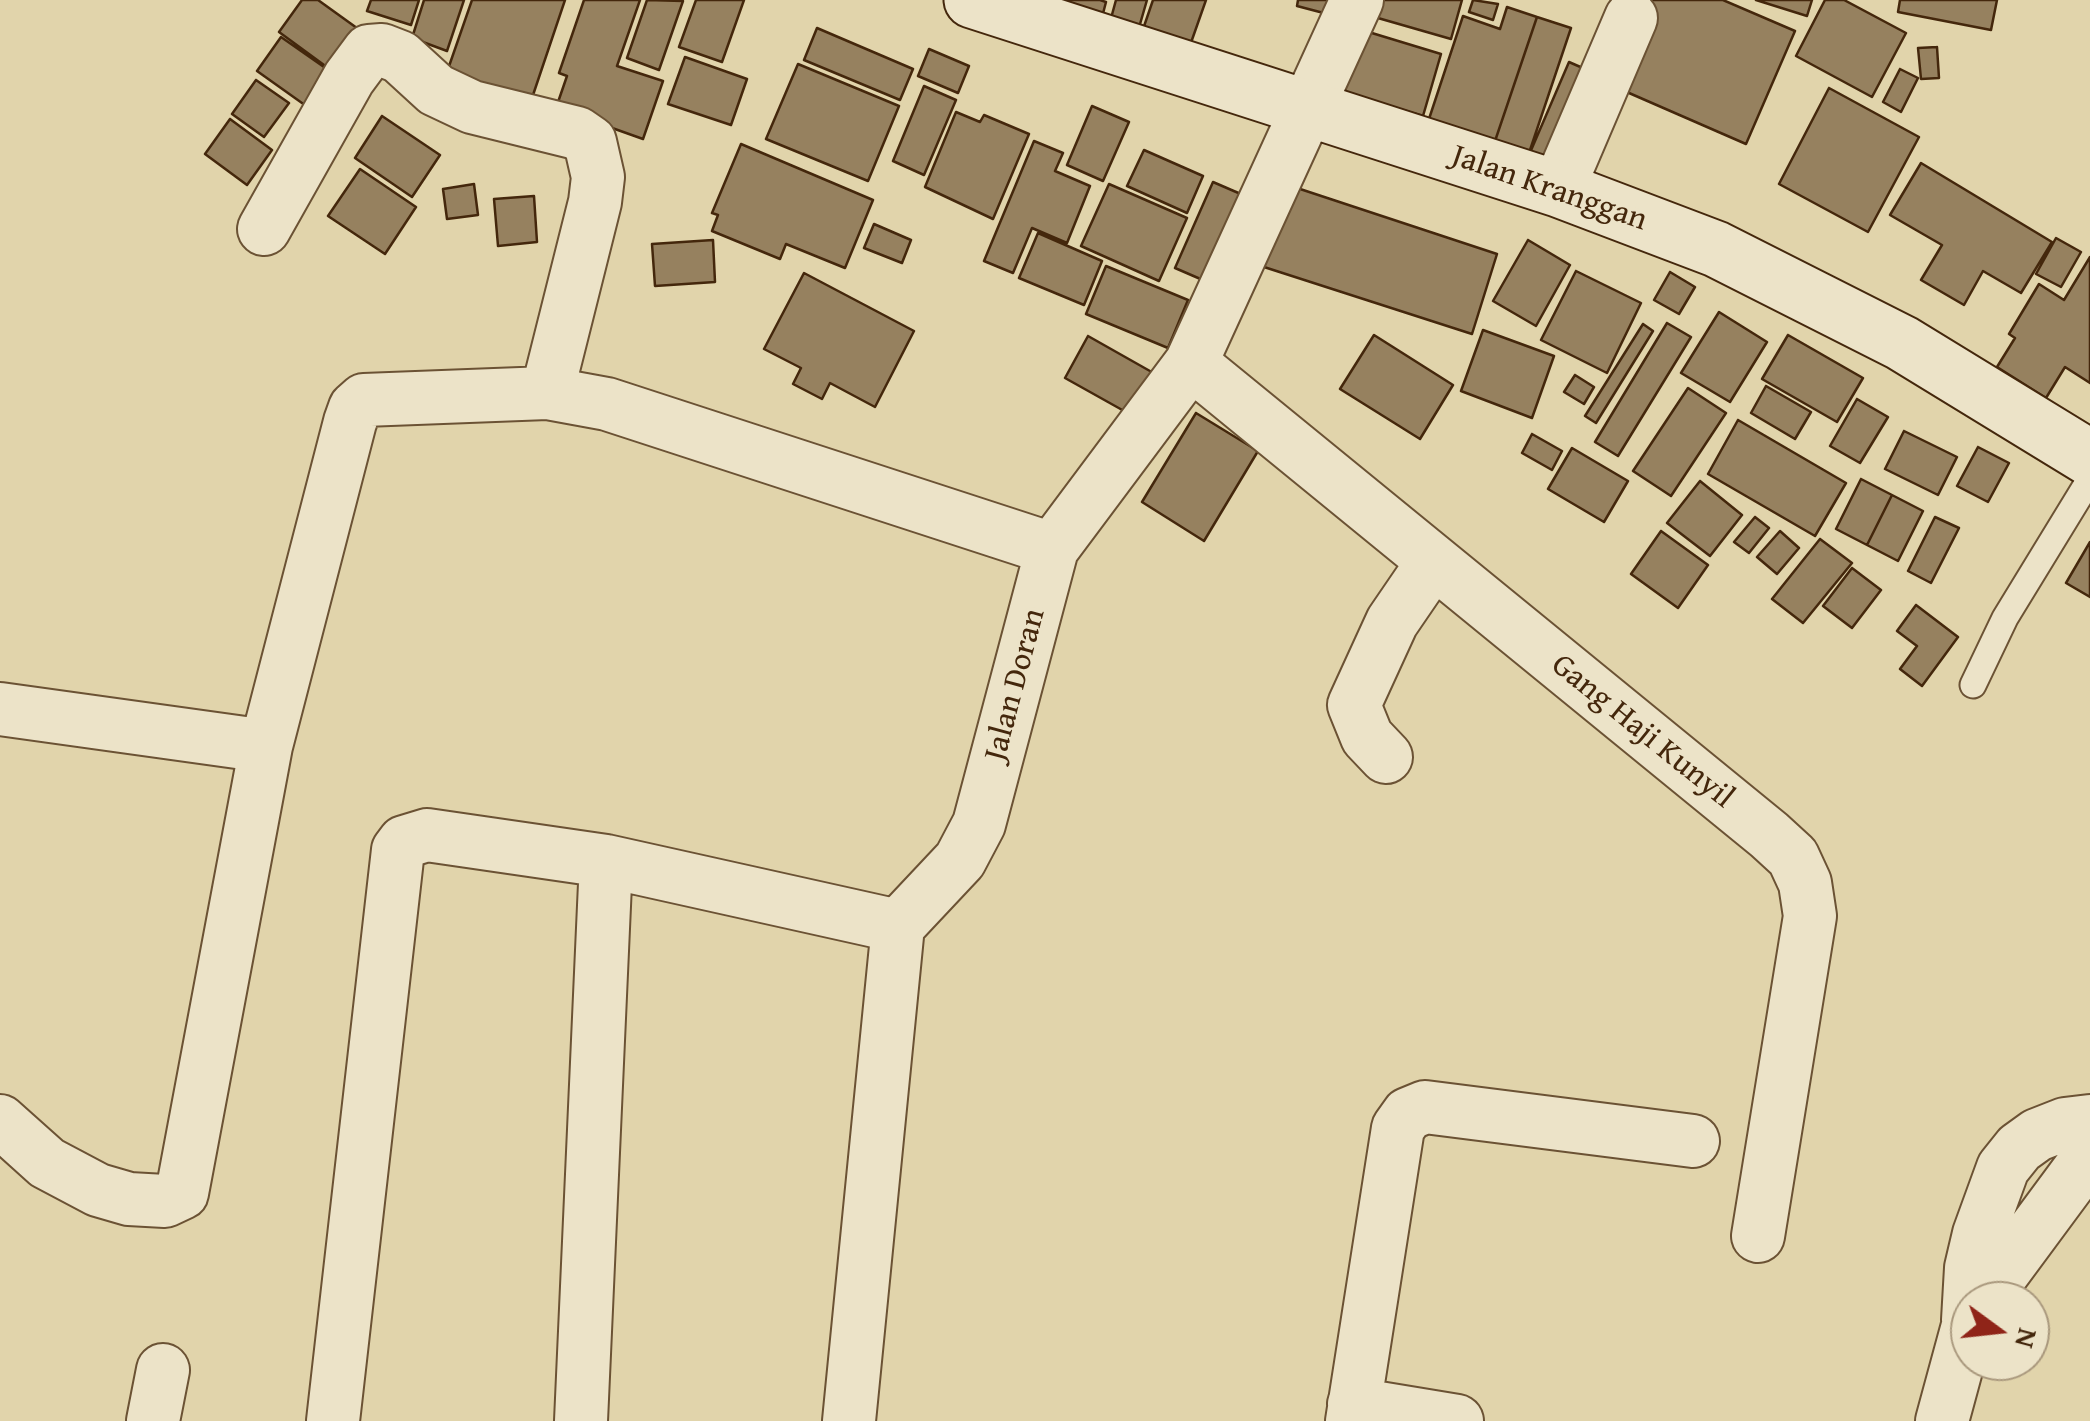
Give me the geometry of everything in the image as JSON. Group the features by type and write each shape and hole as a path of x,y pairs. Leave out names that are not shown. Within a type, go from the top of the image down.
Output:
{"main road":[{"name":"Jalan Kranggan","path":"972,0 1558,189 1716,249 1902,343 2090,458"}],"street":[{"name":"Jalan Doran","path":"898,926 960,860 979,824 1052,549 1191,363 1357,0"},
{"path":"1558,189 1631,18"},
{"path":"264,230 348,78 369,51 382,50 400,57 436,90 472,107 577,133 590,142 598,177 548,393"},
{"name":"Gang Haji Kunyil","path":"1191,363 1793,858 1805,883 1810,916 1758,1236"},
{"path":"0,1122 47,1163 98,1190 130,1199 165,1201 182,1193 266,746 358,403 380,398 548,393 607,404 1052,549"},
{"path":"1386,756 1367,737 1354,705 1392,622 1433,562"},
{"path":"0,709 266,746"},
{"path":"334,1421 398,850 404,842 428,835 606,862 898,926 849,1421"},
{"path":"581,1421 606,862"},
{"path":"1457,1421 1353,1413 1398,1128 1408,1114 1425,1107 1693,1141"},
{"path":"1972,1281 1979,1234 2003,1168 2037,1134 2065,1124 2090,1121"},
{"path":"1998,1281 2090,1156"},
{"path":"152,1421 164,1370"},
{"path":"1942,1421 1954,1381"}],"lane":[{"path":"1973,685 2005,618 2090,479"}],"building":[{"path":"302,0 318,0 368,36 339,76 279,32"},
{"path":"371,0 419,0 411,25 367,11"},
{"path":"424,0 464,0 447,51 412,38"},
{"path":"472,0 565,0 531,101 447,72"},
{"path":"584,0 640,0 617,66 663,81 643,139 556,108 567,76 559,73"},
{"path":"647,0 683,1 659,70 627,58"},
{"path":"696,0 744,0 722,62 679,47"},
{"path":"1044,0 1100,0 1106,2 1100,25"},
{"path":"1116,0 1147,0 1138,31 1110,22"},
{"path":"1153,0 1206,0 1187,54 1140,38"},
{"path":"1298,0 1352,0 1335,16 1297,6"},
{"path":"1368,0 1462,0 1451,39 1364,14"},
{"path":"1473,0 1498,4 1493,20 1469,12"},
{"path":"1651,0 1723,0 1795,31 1746,144 1613,86"},
{"path":"1756,0 1812,0 1807,16"},
{"path":"1825,0 1844,0 1906,33 1872,97 1796,56"},
{"path":"1900,0 1997,0 1991,30 1898,12"},
{"path":"1507,7 1537,17 1493,147 1427,125 1463,16 1500,29"},
{"path":"1537,17 1571,28 1527,159 1493,147"},
{"path":"817,28 913,69 900,100 804,60"},
{"path":"1362,30 1441,54 1423,116 1344,93"},
{"path":"281,37 334,74 309,108 257,71"},
{"path":"1937,47 1939,78 1921,79 1918,48"},
{"path":"929,49 969,66 958,93 918,76"},
{"path":"685,57 747,79 731,125 668,104"},
{"path":"1569,62 1601,76 1561,169 1529,155"},
{"path":"798,64 899,106 868,181 766,139"},
{"path":"1900,69 1918,78 1901,112 1883,102"},
{"path":"256,80 289,103 264,137 232,114"},
{"path":"924,86 956,100 924,175 893,161"},
{"path":"1829,88 1919,137 1868,232 1779,184"},
{"path":"1092,106 1129,122 1103,181 1067,165"},
{"path":"956,112 980,122 984,115 1029,134 993,219 925,187"},
{"path":"382,116 440,155 412,197 355,158"},
{"path":"230,119 272,150 247,185 205,154"},
{"path":"1034,141 1063,153 1055,171 1090,186 1067,243 1032,228 1013,273 984,261"},
{"path":"741,144 873,200 845,268 786,244 780,259 712,231 718,215 712,213"},
{"path":"1144,150 1203,176 1187,213 1127,186"},
{"path":"1921,163 2052,242 2021,293 1983,271 1964,305 1921,280 1942,245 1890,215"},
{"path":"360,169 416,207 385,254 328,216"},
{"path":"1213,182 1250,198 1212,284 1175,268"},
{"path":"474,184 478,215 447,219 443,189"},
{"path":"1109,184 1187,218 1159,281 1081,246"},
{"path":"1291,186 1497,254 1472,334 1264,267"},
{"path":"534,196 537,242 498,246 494,199"},
{"path":"874,224 911,240 902,263 864,248"},
{"path":"1038,233 1102,261 1084,305 1019,278"},
{"path":"2056,238 2081,252 2061,287 2036,274"},
{"path":"713,240 715,282 655,286 652,244"},
{"path":"1528,240 1570,265 1536,326 1493,301"},
{"path":"2090,257 2090,383 2065,367 2046,398 1997,367 2015,338 2009,334 2039,284 2064,300"},
{"path":"1106,266 1188,300 1168,348 1086,314"},
{"path":"1576,271 1641,303 1607,373 1541,340"},
{"path":"1670,272 1695,287 1679,314 1654,300"},
{"path":"804,273 914,331 875,407 830,383 822,399 793,384 801,368 764,349"},
{"path":"1719,312 1767,342 1730,402 1681,373"},
{"path":"1667,323 1691,337 1618,456 1595,442"},
{"path":"1643,324 1653,331 1596,423 1585,416"},
{"path":"1483,330 1554,356 1532,418 1461,391"},
{"path":"1374,335 1453,385 1420,439 1340,389"},
{"path":"1788,335 1863,378 1837,422 1762,379"},
{"path":"1088,336 1157,375 1133,416 1065,378"},
{"path":"1575,375 1594,387 1584,404 1564,392"},
{"path":"1766,386 1811,412 1795,439 1751,413"},
{"path":"1688,388 1726,413 1671,496 1633,471"},
{"path":"1857,399 1888,417 1860,463 1830,446"},
{"path":"1196,413 1258,451 1204,541 1142,502"},
{"path":"1738,420 1846,483 1815,536 1708,474"},
{"path":"1904,431 1957,457 1938,495 1885,469"},
{"path":"1532,434 1562,451 1552,470 1522,453"},
{"path":"1978,447 2009,463 1988,502 1957,486"},
{"path":"1572,448 1628,481 1604,522 1548,489"},
{"path":"1861,479 1892,495 1867,545 1836,529"},
{"path":"1700,481 1742,515 1710,556 1667,523"},
{"path":"1892,495 1923,511 1898,561 1867,545"},
{"path":"1755,517 1769,528 1749,553 1734,542"},
{"path":"1935,517 1959,528 1931,583 1908,571"},
{"path":"1661,531 1708,565 1678,608 1631,574"},
{"path":"1780,531 1799,548 1777,574 1757,557"},
{"path":"1820,539 1852,563 1803,623 1772,599"},
{"path":"2090,542 2090,597 2066,583"},
{"path":"1852,568 1881,590 1852,628 1823,606"},
{"path":"1916,605 1958,637 1922,686 1900,669 1917,646 1897,631"}]}
